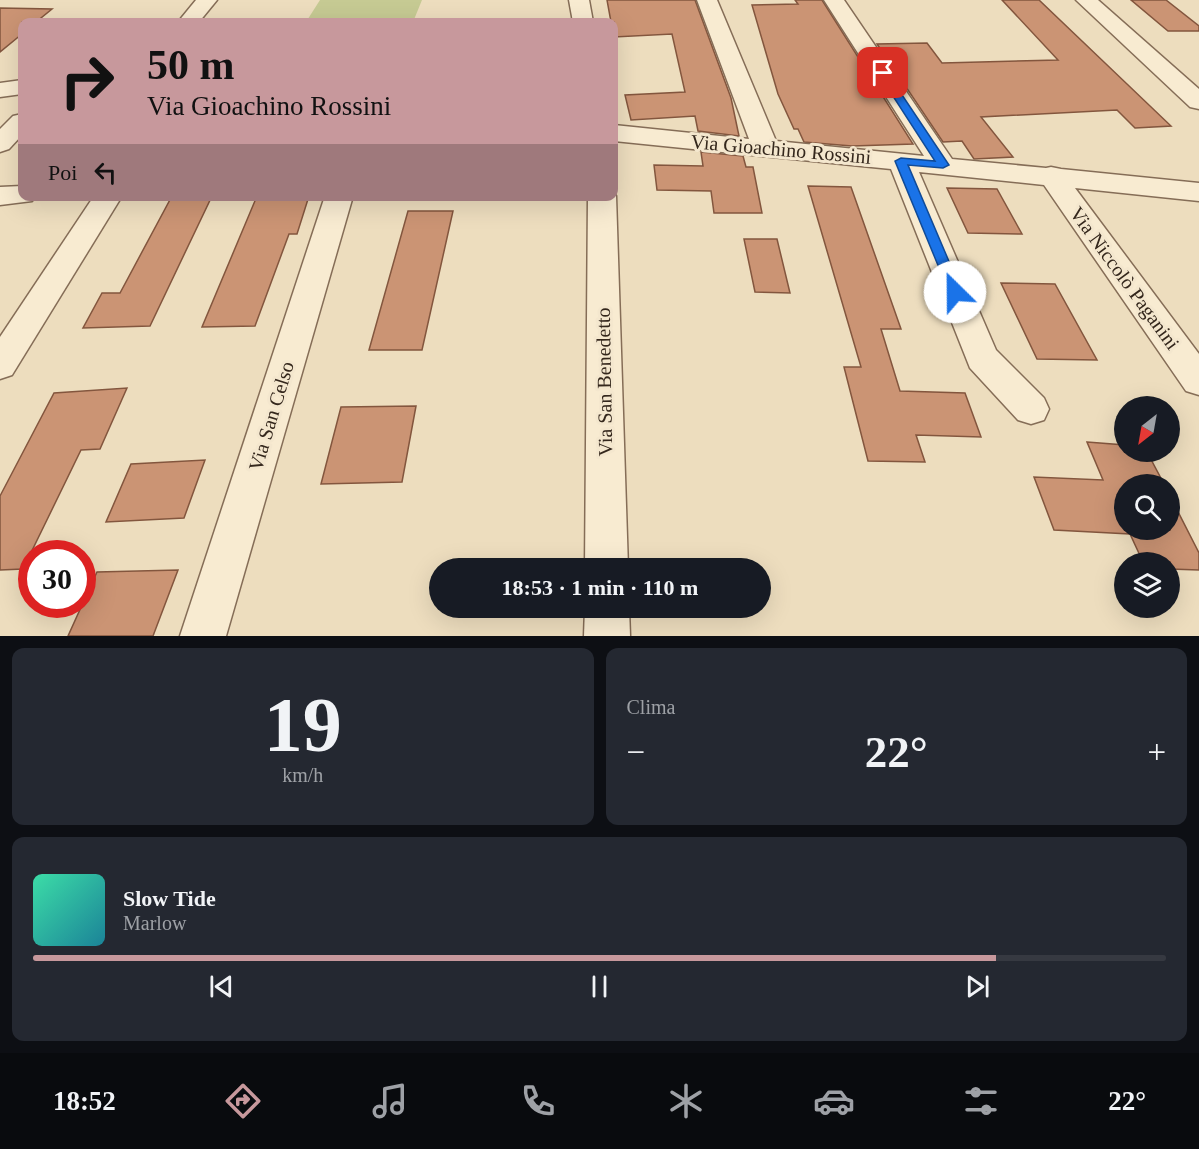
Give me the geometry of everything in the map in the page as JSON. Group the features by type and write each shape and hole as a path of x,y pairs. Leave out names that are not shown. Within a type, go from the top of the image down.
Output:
{"street":[{"path":"192,18 207,0"},
{"path":"579,0 582,18"},
{"path":"707,0 766,148"},
{"path":"834,0 943,165"},
{"path":"1086,0 1199,102"},
{"path":"0,90 18,88"},
{"path":"0,144 18,125"},
{"name":"Via Gioachino Rossini","path":"618,133 1199,192"},
{"path":"901,161 982,358 1030,409"},
{"name":"Via Niccolò Paganini","path":"1051,176 1199,381"},
{"path":"0,196 18,195"},
{"path":"0,365 105,201"},
{"name":"Via San Celso","path":"203,636 337,201"},
{"name":"Via San Benedetto","path":"602,201 606,558"},
{"path":"607,618 607,636"}],"green space":[{"path":"320,0 422,0 415,18 309,18"}],"building":[{"path":"607,0 695,0 731,98 739,136 698,131 695,116 631,120 625,95 685,92 672,34 618,37 618,18 610,18"},
{"path":"795,0 822,0 913,144 852,146 804,142 798,129 794,129 778,94 752,5 798,4"},
{"path":"1002,0 1039,0 1171,126 1135,128 1117,110 981,117 1013,157 974,159 962,141 943,142 877,44 927,43 942,63 1058,60"},
{"path":"1131,0 1166,0 1199,26 1199,31 1168,31"},
{"path":"0,8 52,9 41,18 18,18 18,37 0,52"},
{"path":"701,152 743,156 746,167 753,167 762,213 714,213 711,191 657,190 654,165 703,166"},
{"path":"808,186 851,187 901,329 881,329 900,391 965,393 981,437 916,435 925,462 868,461 844,367 861,367"},
{"path":"947,188 997,189 1022,234 968,233"},
{"path":"169,201 210,201 150,326 83,328 102,293 120,293"},
{"path":"255,201 307,201 297,234 289,234 255,326 202,327"},
{"path":"408,211 453,211 422,350 369,350"},
{"path":"744,239 777,239 790,293 755,292"},
{"path":"1001,283 1055,284 1097,360 1037,359"},
{"path":"127,388 100,449 81,450 37,540 18,540 18,569 0,570 0,496 54,393"},
{"path":"416,406 402,482 321,484 341,407"},
{"path":"1087,442 1114,444 1114,462 1152,462 1159,474 1114,474 1114,533 1054,530 1034,477 1103,480"},
{"path":"205,460 184,518 106,522 131,464"},
{"path":"1180,516 1199,553 1199,570 1180,569 1180,552 1138,552 1133,540 1180,540"},
{"path":"178,570 153,636 68,636 76,618 96,618 97,572"}],"route":[{"path":"883,73 943,165 901,161 955,292"}]}
